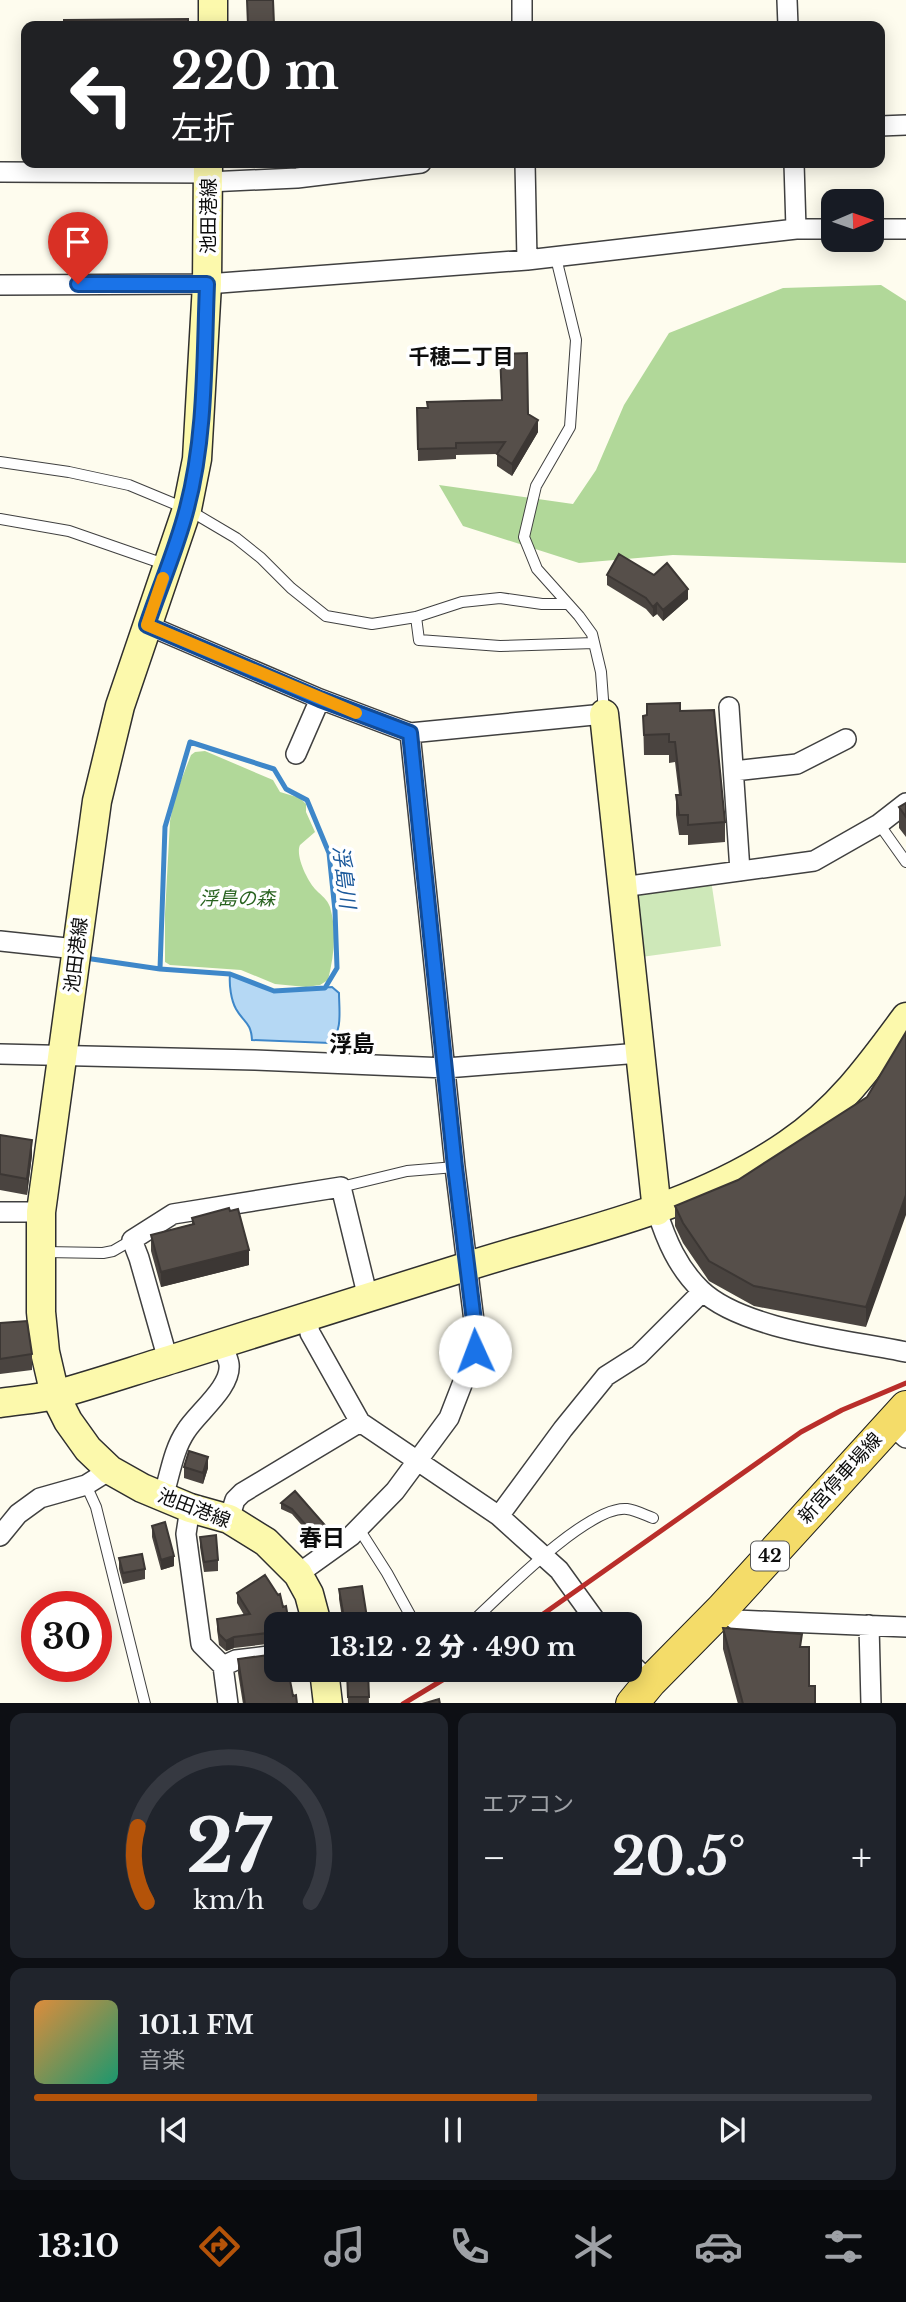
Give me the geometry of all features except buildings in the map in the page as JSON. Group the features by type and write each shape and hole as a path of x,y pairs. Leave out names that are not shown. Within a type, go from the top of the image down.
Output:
{"main road":[{"path":"213,21 214,0"},
{"name":"池田港線","path":"208,172 207,284 197,458 187,509 120,706 97,801 41,1212 42,1331 55,1395 88,1449 110,1470 163,1497 229,1519 266,1542 298,1574 309,1594 314,1612"},
{"path":"604,714 657,1211"},
{"path":"0,1403 55,1395 466,1266 657,1211 745,1171 788,1144 825,1115 853,1086 876,1060 906,1017"},
{"name":"新宮停車場線","path":"637,1683 722,1609 901,1423"},
{"path":"325,1682 328,1703"}],"street":[{"path":"522,0 523,21"},
{"path":"787,0 788,21"},
{"path":"885,126 906,125"},
{"path":"0,172 208,172 297,178 380,168"},
{"path":"525,168 527,260"},
{"path":"794,168 796,229"},
{"path":"0,285 207,284 556,258 796,229 821,229"},
{"path":"884,229 906,229"},
{"path":"147,625 320,699 410,733 604,714"},
{"path":"296,754 320,699"},
{"path":"729,707 740,872"},
{"path":"298,1574 359,1529 395,1491 449,1418 475,1351 474,1321 455,1167 410,733"},
{"path":"734,771 797,764 846,739"},
{"path":"622,887 814,861 879,824 906,803"},
{"path":"0,941 76,949"},
{"path":"0,1054 446,1068 640,1053"},
{"path":"168,1360 132,1240 173,1214 341,1187 368,1298"},
{"path":"657,1211 667,1242 688,1275 702,1292 733,1311 762,1323 905,1350"},
{"path":"0,1212 41,1212"},
{"path":"499,1516 606,1376 639,1354 702,1292"},
{"path":"307,1318 310,1333 360,1422 499,1516 559,1570 589,1612"},
{"path":"163,1497 176,1449 186,1431 227,1378 229,1366 222,1344"},
{"path":"229,1519 235,1500 242,1493 360,1422"},
{"path":"0,1536 18,1514 40,1498 86,1485 110,1470"},
{"path":"190,1508 186,1534 201,1644 223,1666 228,1703"},
{"path":"722,1609 736,1620 906,1627"},
{"path":"869,1625 871,1703"},
{"path":"223,1666 236,1660 264,1656"}],"lane":[{"path":"556,258 576,340 570,427 536,486 524,537 537,569 579,616 592,635 601,672 604,714"},
{"path":"0,462 69,472 129,485 187,509 236,538 326,616 372,624 416,617 462,602 500,598 542,604 567,604"},
{"path":"0,519 69,531 167,566"},
{"path":"416,617 419,640 500,646 594,643"},
{"path":"879,824 906,862"},
{"path":"341,1187 407,1171 455,1167"},
{"path":"41,1251 103,1253 113,1251 132,1240"},
{"path":"86,1485 96,1507 145,1703"},
{"path":"483,1612 544,1555 604,1515 626,1509 653,1518"},
{"path":"359,1529 408,1612"}],"green space":[{"path":"881,285 906,301 906,563 673,555 579,563 463,526 439,485 573,504 596,470 624,405 669,333 783,288"},
{"name":"浮島の森","path":"205,751 273,780 280,792 300,798 306,804 306,812 315,832 300,845 299,856 309,881 329,904 333,925 334,944 330,971 328,980 320,985 306,987 275,984 241,970 170,965 165,962 170,821 175,796 191,755"},
{"path":"711,880 721,946 634,958 626,890"}],"water":[{"path":"230,974 274,991 332,987 339,993 337,1033 330,1043 252,1040 249,1026 233,1001"}],"waterway":[{"name":"浮島川","path":"85,958 160,969 230,974 274,991 325,988 337,968 329,853 307,800 286,789 274,769 190,742 165,827 160,969"}],"railway":[{"path":"546,1612 801,1432 842,1410 906,1383"},
{"path":"405,1703 439,1682"}],"slow traffic":[{"path":"163,578 147,625 356,713"}],"district":[{"name":"千穂二丁目","path":"461,357"},
{"name":"浮島","path":"352,1044"},
{"name":"春日","path":"322,1538"}],"route":[{"path":"78,284 207,284 197,458 187,509 147,625 320,699 410,733 455,1167 474,1321 475,1351"}]}
